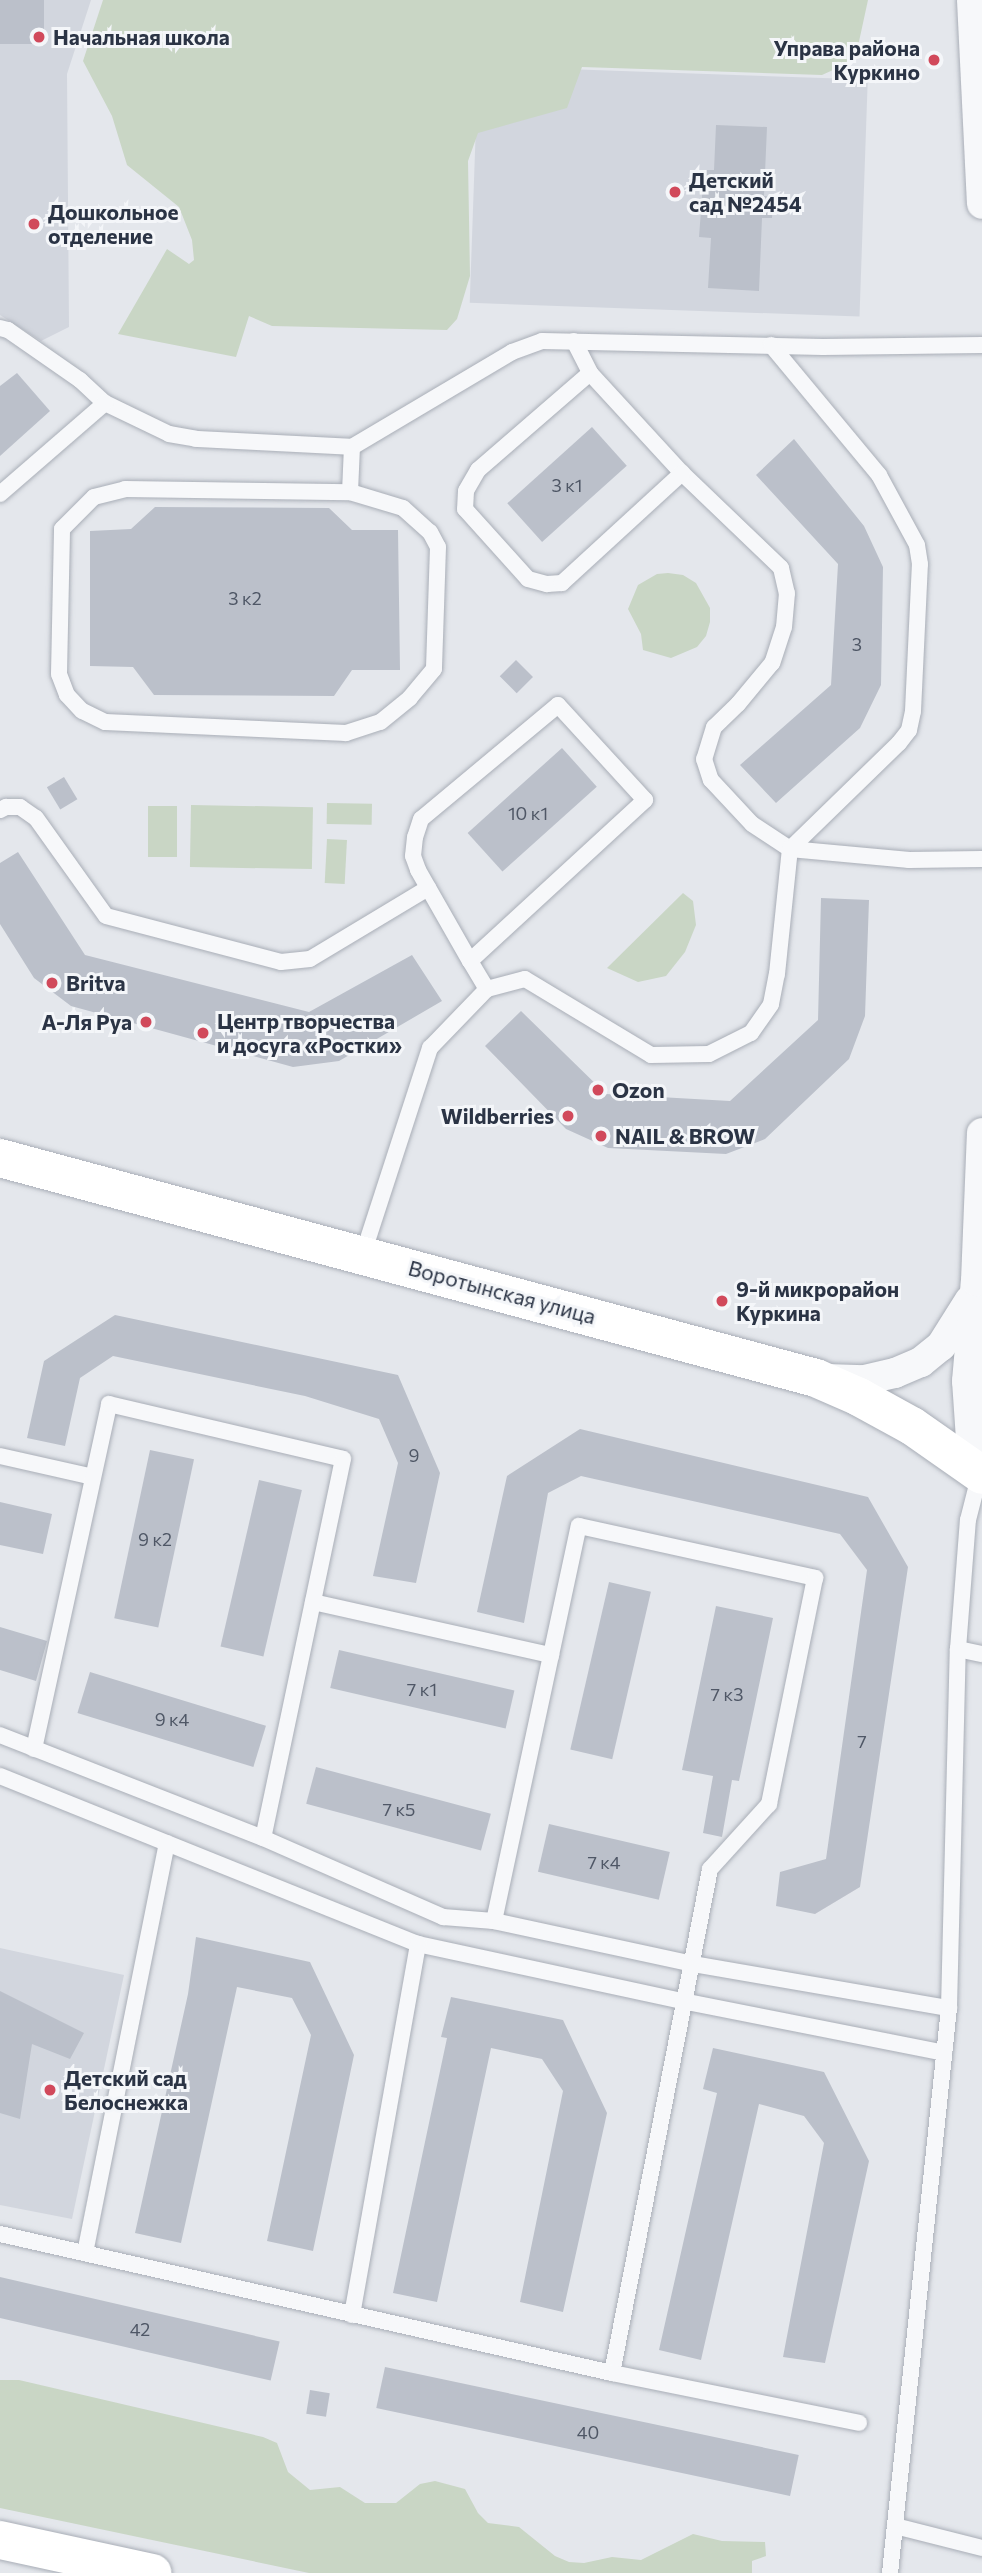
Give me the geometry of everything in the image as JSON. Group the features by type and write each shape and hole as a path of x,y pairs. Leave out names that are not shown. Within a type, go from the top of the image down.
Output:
{"street":[{"path":"972,0 982,204"},
{"path":"981,1474 971,1439 967,1381 982,1133"},
{"name":"Воротынская улица","path":"0,1158 816,1378 859,1396 912,1426 981,1474"},
{"path":"816,1378 864,1380 895,1373 921,1362 942,1346 974,1294"},
{"path":"0,2540 152,2573"}],"lane":[{"path":"0,328 8,330 80,380 105,403 169,434 196,439 352,447 512,352 542,341 982,345"},
{"path":"574,341 590,373 682,473 781,568 787,593 784,627 772,663 738,704 713,727 704,759 712,780 752,824 790,849 909,860 982,859"},
{"path":"363,1254 430,1048 487,989 525,979 651,1055 709,1054 751,1033 771,1003 777,974 790,849 900,743 909,730 913,710 920,564 917,545 879,475 771,345"},
{"path":"590,373 478,470 466,491 465,509 528,579 547,584 562,583 682,473"},
{"path":"0,494 105,403"},
{"path":"351,492 352,447"},
{"path":"125,488 351,492 403,508 430,532 438,547 435,669 410,698 380,722 346,733 106,722 82,711 67,695 59,674 62,529 93,497 125,488"},
{"path":"470,961 645,800 558,705 421,819 413,856 428,888 470,961 487,989"},
{"path":"0,810 20,807 36,818 106,916 281,962 310,959 428,888"},
{"path":"34,1749 109,1404 343,1459 263,1838"},
{"path":"0,1456 93,1477"},
{"path":"890,2573 949,2008 958,1649 968,1520 981,1474"},
{"path":"494,1921 579,1525 816,1578 769,1804 710,1869 687,2002 612,2373"},
{"path":"313,1602 551,1655"},
{"path":"958,1649 982,1654"},
{"path":"0,1735 263,1838 443,1917 494,1921 693,1964 949,2008"},
{"path":"0,1776 418,1944 687,2002 944,2053"},
{"path":"85,2253 167,1843"},
{"path":"352,2315 418,1944"},
{"path":"0,2234 612,2373 859,2423"},
{"path":"895,2526 982,2548"}],"shaded area":[{"path":"0,0 91,0 67,74 69,327 41,341 0,315"},
{"name":"Детский сад №2454","path":"478,66 868,80 859,316 470,303"},
{"name":"Детский сад Белоснежка","path":"0,1948 124,1975 72,2219 0,2205"}],"green space":[{"path":"103,0 868,0 855,60 822,75 582,67 567,108 478,133 468,161 470,276 457,319 447,330 272,326 249,316 236,357 118,334 167,249 189,264 194,260 192,240 179,207 127,165 112,116 83,61"},
{"path":"657,574 683,575 696,583 710,608 706,636 697,647 671,658 643,650 641,634 628,609 638,585"},
{"path":"327,803 372,804 372,825 327,824"},
{"path":"191,805 313,807 312,869 190,867"},
{"path":"148,806 177,806 177,857 148,857"},
{"path":"327,839 347,840 345,884 325,883"},
{"path":"683,893 693,901 696,925 685,952 666,976 638,982 607,968"},
{"path":"0,2380 19,2380 263,2437 277,2443 288,2472 310,2490 340,2487 365,2503 396,2503 420,2484 435,2481 465,2489 478,2513 488,2523 519,2527 555,2556 569,2562 584,2563 612,2557 641,2560 693,2534 722,2541 765,2542 766,2556 752,2561 752,2573 309,2573 0,2508"}],"building":[{"path":"0,0 44,0 44,44 0,44"},
{"path":"716,125 767,127 764,196 773,197 772,218 762,218 759,291 708,288 711,238 699,237 704,170 714,170"},
{"path":"17,373 50,411 0,456 0,386"},
{"path":"592,427 627,466 542,542 507,503"},
{"path":"794,439 864,526 883,567 881,685 860,728 776,803 740,765 831,685 838,564 756,475"},
{"path":"155,507 329,508 352,530 398,530 400,670 352,670 334,696 154,695 133,667 90,666 90,531 131,529"},
{"path":"516,660 533,677 517,693 500,676"},
{"path":"562,748 597,787 502,872 468,833"},
{"path":"64,777 77,799 60,810 47,787"},
{"path":"18,852 85,955 309,1012 412,955 442,1001 339,1061 293,1067 71,1006 34,978 0,924 0,863"},
{"path":"821,898 869,900 865,1016 849,1059 765,1139 726,1154 608,1148 566,1129 485,1046 521,1011 606,1094 730,1101 818,1020"},
{"path":"115,1315 398,1375 440,1473 416,1583 373,1576 398,1463 379,1419 305,1396 113,1356 80,1378 65,1446 27,1438 44,1361"},
{"path":"580,1429 868,1497 908,1567 860,1887 815,1914 776,1906 780,1872 826,1859 867,1570 840,1534 581,1476 548,1493 524,1623 477,1612 507,1476"},
{"path":"150,1450 194,1459 158,1628 114,1618"},
{"path":"259,1480 302,1490 263,1657 221,1647"},
{"path":"0,1502 52,1514 43,1554 0,1545"},
{"path":"609,1582 651,1592 612,1759 570,1750"},
{"path":"716,1606 773,1618 739,1781 732,1780 722,1837 703,1833 713,1776 682,1770"},
{"path":"0,1627 47,1641 36,1681 0,1670"},
{"path":"339,1650 514,1690 506,1728 330,1688"},
{"path":"90,1672 266,1726 253,1767 77,1713"},
{"path":"316,1767 491,1814 481,1851 306,1804"},
{"path":"549,1824 670,1852 659,1900 538,1872"},
{"path":"196,1937 310,1962 354,2055 313,2251 267,2241 311,2035 292,1998 237,1987 181,2243 135,2233 188,1994"},
{"path":"0,1991 84,2033 70,2059 32,2044 20,2119 0,2113"},
{"path":"451,1997 563,2020 607,2113 563,2312 520,2302 563,2091 542,2059 491,2048 437,2302 393,2293 447,2038 441,2037"},
{"path":"713,2048 824,2072 869,2161 825,2363 783,2357 824,2143 804,2116 759,2104 701,2360 659,2350 717,2093 703,2089"},
{"path":"0,2277 280,2342 271,2381 0,2318"},
{"path":"385,2367 799,2455 790,2496 376,2408"},
{"path":"310,2390 330,2393 326,2417 306,2414"}],"place":[{"name":"Начальная школа","path":"39,37"},
{"name":"Управа района Куркино","path":"934,60"},
{"name":"Детский сад №2454","path":"675,192"},
{"name":"Дошкольное отделение","path":"34,224"},
{"name":"Britva","path":"52,983"},
{"name":"А-Ля Руа","path":"146,1022"},
{"name":"Центр творчества и досуга «Ростки»","path":"203,1033"},
{"name":"Ozon","path":"598,1090"},
{"name":"Wildberries","path":"568,1116"},
{"name":"NAIL & BROW","path":"601,1136"},
{"name":"9-й микрорайон Куркина","path":"722,1301"},
{"name":"Детский сад Белоснежка","path":"50,2090"}]}
